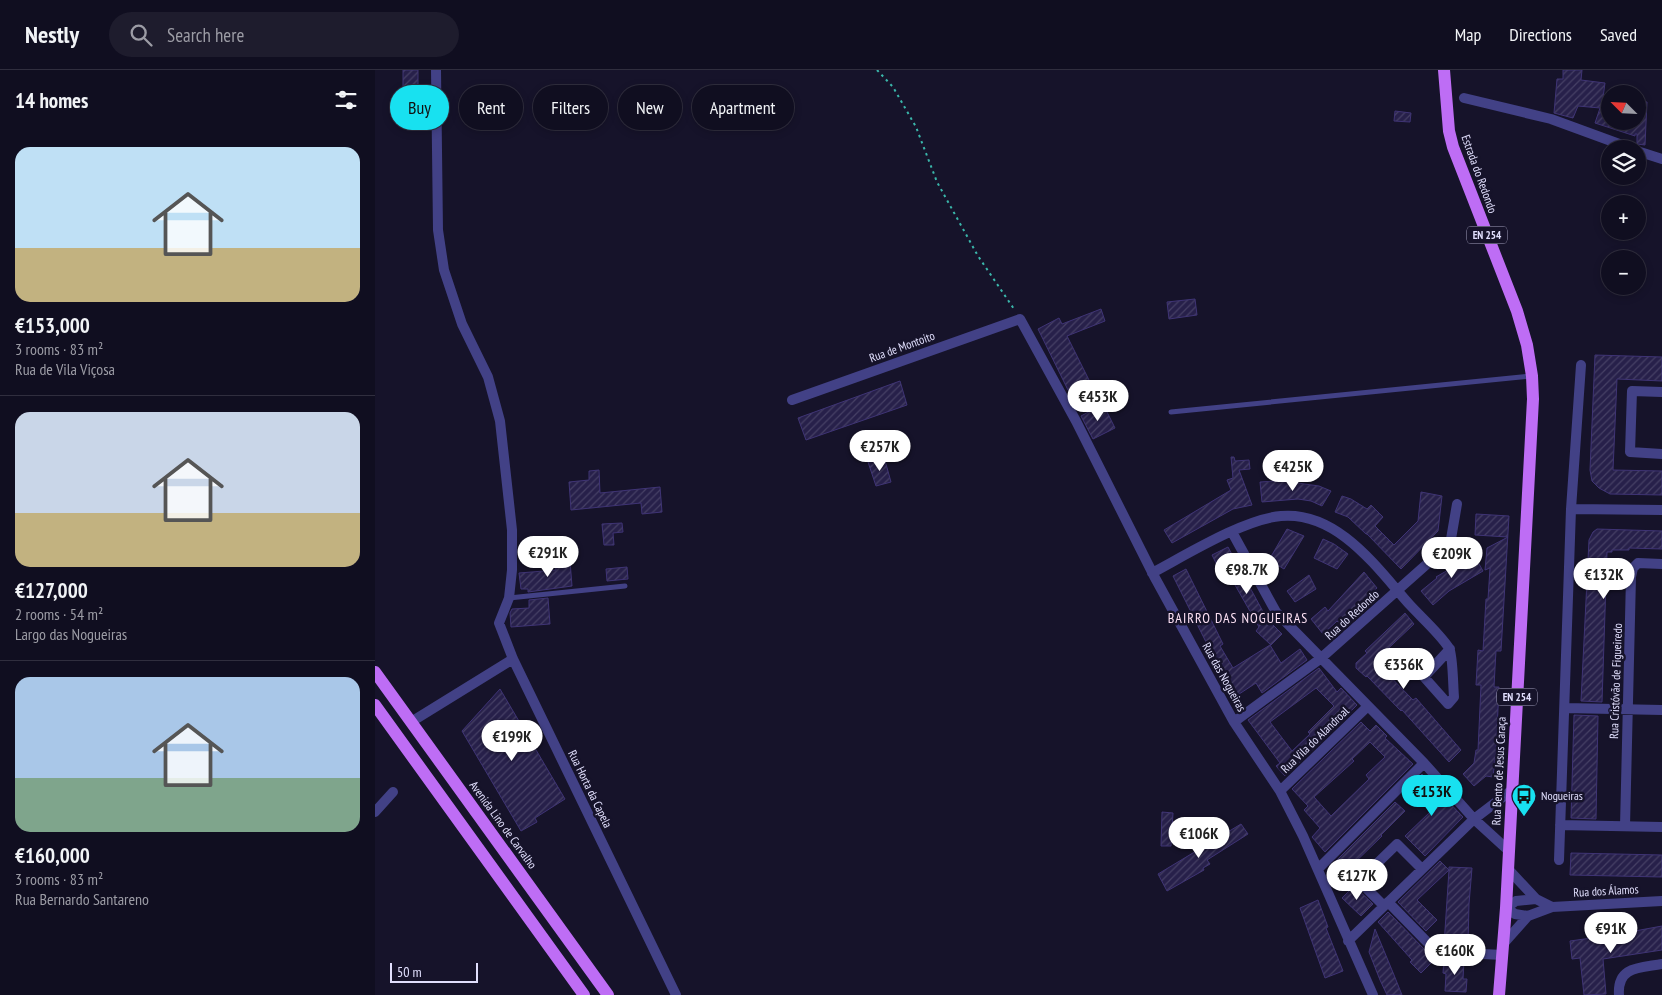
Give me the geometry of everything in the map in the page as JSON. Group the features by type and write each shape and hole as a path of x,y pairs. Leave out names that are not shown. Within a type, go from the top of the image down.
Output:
{"main road":[{"name":"Estrada do Redondo","path":"1444,70 1449,131 1453,147 1517,311 1527,345 1533,399"},
{"name":"Rua Bento de Jesus Caraça","path":"1499,995 1506,908 1533,399"},
{"name":"Avenida Lino de Carvalho","path":"375,672 608,995"},
{"path":"375,705 584,995"}],"street":[{"name":"Rua Horta da Capela","path":"436,70 438,230 444,270 462,324 489,377 499,421 512,530 513,570 509,598 499,623 513,659 676,995"},
{"path":"1464,98 1551,119 1608,140"},
{"path":"1646,153 1662,159"},
{"name":"Rua de Montoito","path":"792,400 1020,318"},
{"name":"Rua das Nogueiras","path":"1020,318 1076,421 1152,572 1234,722 1280,791 1303,836 1373,995"},
{"path":"1559,860 1571,509 1581,365"},
{"path":"1662,392 1632,391 1630,452 1662,454"},
{"name":"Rua do Redondo","path":"1234,722 1320,659 1445,548 1451,539 1457,504"},
{"path":"1571,509 1662,510"},
{"path":"1152,572 1232,532 1257,522 1281,516 1308,518 1333,529 1359,548 1450,649 1454,697 1447,704 1424,677 1450,649"},
{"path":"1232,532 1275,612 1424,763 1474,818 1509,851"},
{"name":"Rua Cristóvão de Figueiredo","path":"1625,826 1631,577 1633,568 1638,563 1662,564"},
{"path":"411,722 513,659"},
{"name":"Rua Vila do Alandroal","path":"1280,791 1367,707"},
{"path":"1565,708 1662,710"},
{"path":"1318,869 1424,763"},
{"path":"1348,941 1474,818 1512,790"},
{"path":"375,812 393,792"},
{"path":"1560,825 1662,827"},
{"path":"1422,869 1397,844 1359,881 1431,946 1442,952 1503,949 1529,916"},
{"path":"1508,869 1536,900 1552,907"},
{"path":"1536,900 1516,901 1506,908 1515,914 1529,916 1552,907"},
{"name":"Rua dos Álamos","path":"1552,907 1662,901"},
{"path":"1619,995 1618,985 1623,975 1630,970 1662,964"}],"lane":[{"path":"1171,412 1531,376"},
{"path":"509,598 625,586"}],"path":[{"path":"877,70 893,87 916,127 937,182 978,256 1020,318"}],"building":[{"path":"403,70 418,70 418,85 403,85"},
{"path":"1563,70 1582,70 1581,80 1605,83 1605,85 1601,85 1601,125 1595,123 1600,108 1578,106 1573,118 1554,113 1557,79 1563,79"},
{"path":"1395,111 1411,113 1410,122 1394,121"},
{"path":"1617,130 1646,130 1645,140 1637,140 1637,134 1635,136"},
{"path":"1195,299 1197,315 1169,319 1167,302"},
{"path":"1101,309 1105,321 1067,336 1089,380 1068,390 1038,329 1059,318 1062,324"},
{"path":"1595,355 1662,357 1662,381 1617,379 1613,470 1662,471 1662,495 1610,494 1599,488 1592,481 1590,470"},
{"path":"900,381 907,405 806,440 798,418"},
{"path":"1103,404 1115,428 1093,439 1081,416"},
{"path":"884,457 891,482 876,486 868,462"},
{"path":"1231,457 1234,457 1235,461 1249,460 1250,469 1239,470 1252,505 1233,509 1172,543 1164,530 1231,490 1227,480 1233,478"},
{"path":"599,470 600,493 660,487 662,512 642,514 641,503 571,510 569,482 589,480 589,471"},
{"path":"1291,480 1291,482 1319,486 1331,491 1322,506 1311,501 1298,499 1262,502 1260,482"},
{"path":"1421,492 1442,496 1438,531 1401,569 1348,517 1335,512 1342,496 1367,509 1371,505 1383,517 1375,526 1394,545 1418,521"},
{"path":"1476,514 1509,516 1508,537 1475,535"},
{"path":"622,523 623,532 613,533 614,545 604,545 602,524"},
{"path":"1287,529 1304,536 1284,569 1269,560"},
{"path":"1597,529 1662,531 1662,549 1629,548 1629,550 1612,550 1612,552 1607,552 1602,702 1581,701 1589,540"},
{"path":"1508,537 1501,651 1496,651 1494,687 1499,687 1493,777 1486,776 1474,786 1463,774 1474,763 1476,750 1478,750 1481,685 1476,685 1478,650 1483,651 1486,599 1488,599 1490,568 1485,570 1487,548"},
{"path":"1323,539 1348,554 1337,569 1314,558"},
{"path":"1228,547 1267,619 1282,634 1271,645 1256,631 1259,627 1223,564 1218,567 1212,555"},
{"path":"1474,555 1483,571 1449,591 1433,605 1421,591 1436,577"},
{"path":"570,561 572,586 528,592 528,589 521,589 519,573 556,570 555,562"},
{"path":"627,567 628,579 607,581 606,569"},
{"path":"1186,569 1223,644 1220,646 1233,668 1270,645 1281,663 1300,649 1307,660 1262,693 1256,683 1233,698 1213,667 1217,664 1173,576"},
{"path":"1364,572 1377,588 1339,623 1337,621 1323,634 1311,619 1325,607 1328,611"},
{"path":"1309,575 1316,589 1295,602 1287,591"},
{"path":"548,598 550,624 511,627 510,613 512,609 529,608 529,600"},
{"path":"1405,613 1414,624 1375,661 1413,700 1416,698 1461,750 1449,762 1402,710 1367,676 1356,668 1356,663 1367,653 1365,651"},
{"path":"1319,668 1337,692 1341,688 1357,705 1285,776 1276,766 1280,763 1248,720","holes":["1316,688 1334,706 1308,732 1310,734 1292,751 1270,722"]},
{"path":"500,689 565,799 535,818 537,822 521,831 462,731"},
{"path":"1574,715 1598,716 1596,819 1571,818"},
{"path":"1361,722 1370,731 1376,725 1387,736 1385,738 1413,764 1325,852 1312,837 1320,828 1304,810 1308,806 1292,789","holes":["1370,742 1385,757 1366,775 1369,779 1331,816 1314,797 1354,761 1352,759"]},
{"path":"1422,774 1463,817 1425,856 1405,836 1431,811 1409,787"},
{"path":"1395,802 1405,811 1344,873 1334,863"},
{"path":"1162,812 1173,813 1171,846 1161,846"},
{"path":"1241,824 1248,834 1207,860 1210,864 1203,868 1204,870 1167,891 1158,874"},
{"path":"1571,853 1662,855 1662,877 1570,875"},
{"path":"1440,861 1449,870 1417,900 1437,920 1426,931 1398,902"},
{"path":"1449,867 1472,868 1468,944 1464,946 1444,945"},
{"path":"1354,886 1373,904 1361,916 1342,898"},
{"path":"1318,900 1328,927 1326,928 1343,971 1325,978 1300,908"},
{"path":"1388,912 1426,951 1436,958 1421,973 1378,922"},
{"path":"1662,926 1662,950 1603,959 1606,994 1584,995 1580,958 1572,959 1570,941"},
{"path":"1375,929 1402,995 1387,995 1380,980 1369,952"},
{"path":"1444,959 1464,960 1463,979 1467,979 1466,992 1445,991 1446,974 1443,973"}],"place":[{"name":"Nogueiras","path":"1524,817"}],"district":[{"name":"BAIRRO DAS NOGUEIRAS","path":"1238,618"}]}
